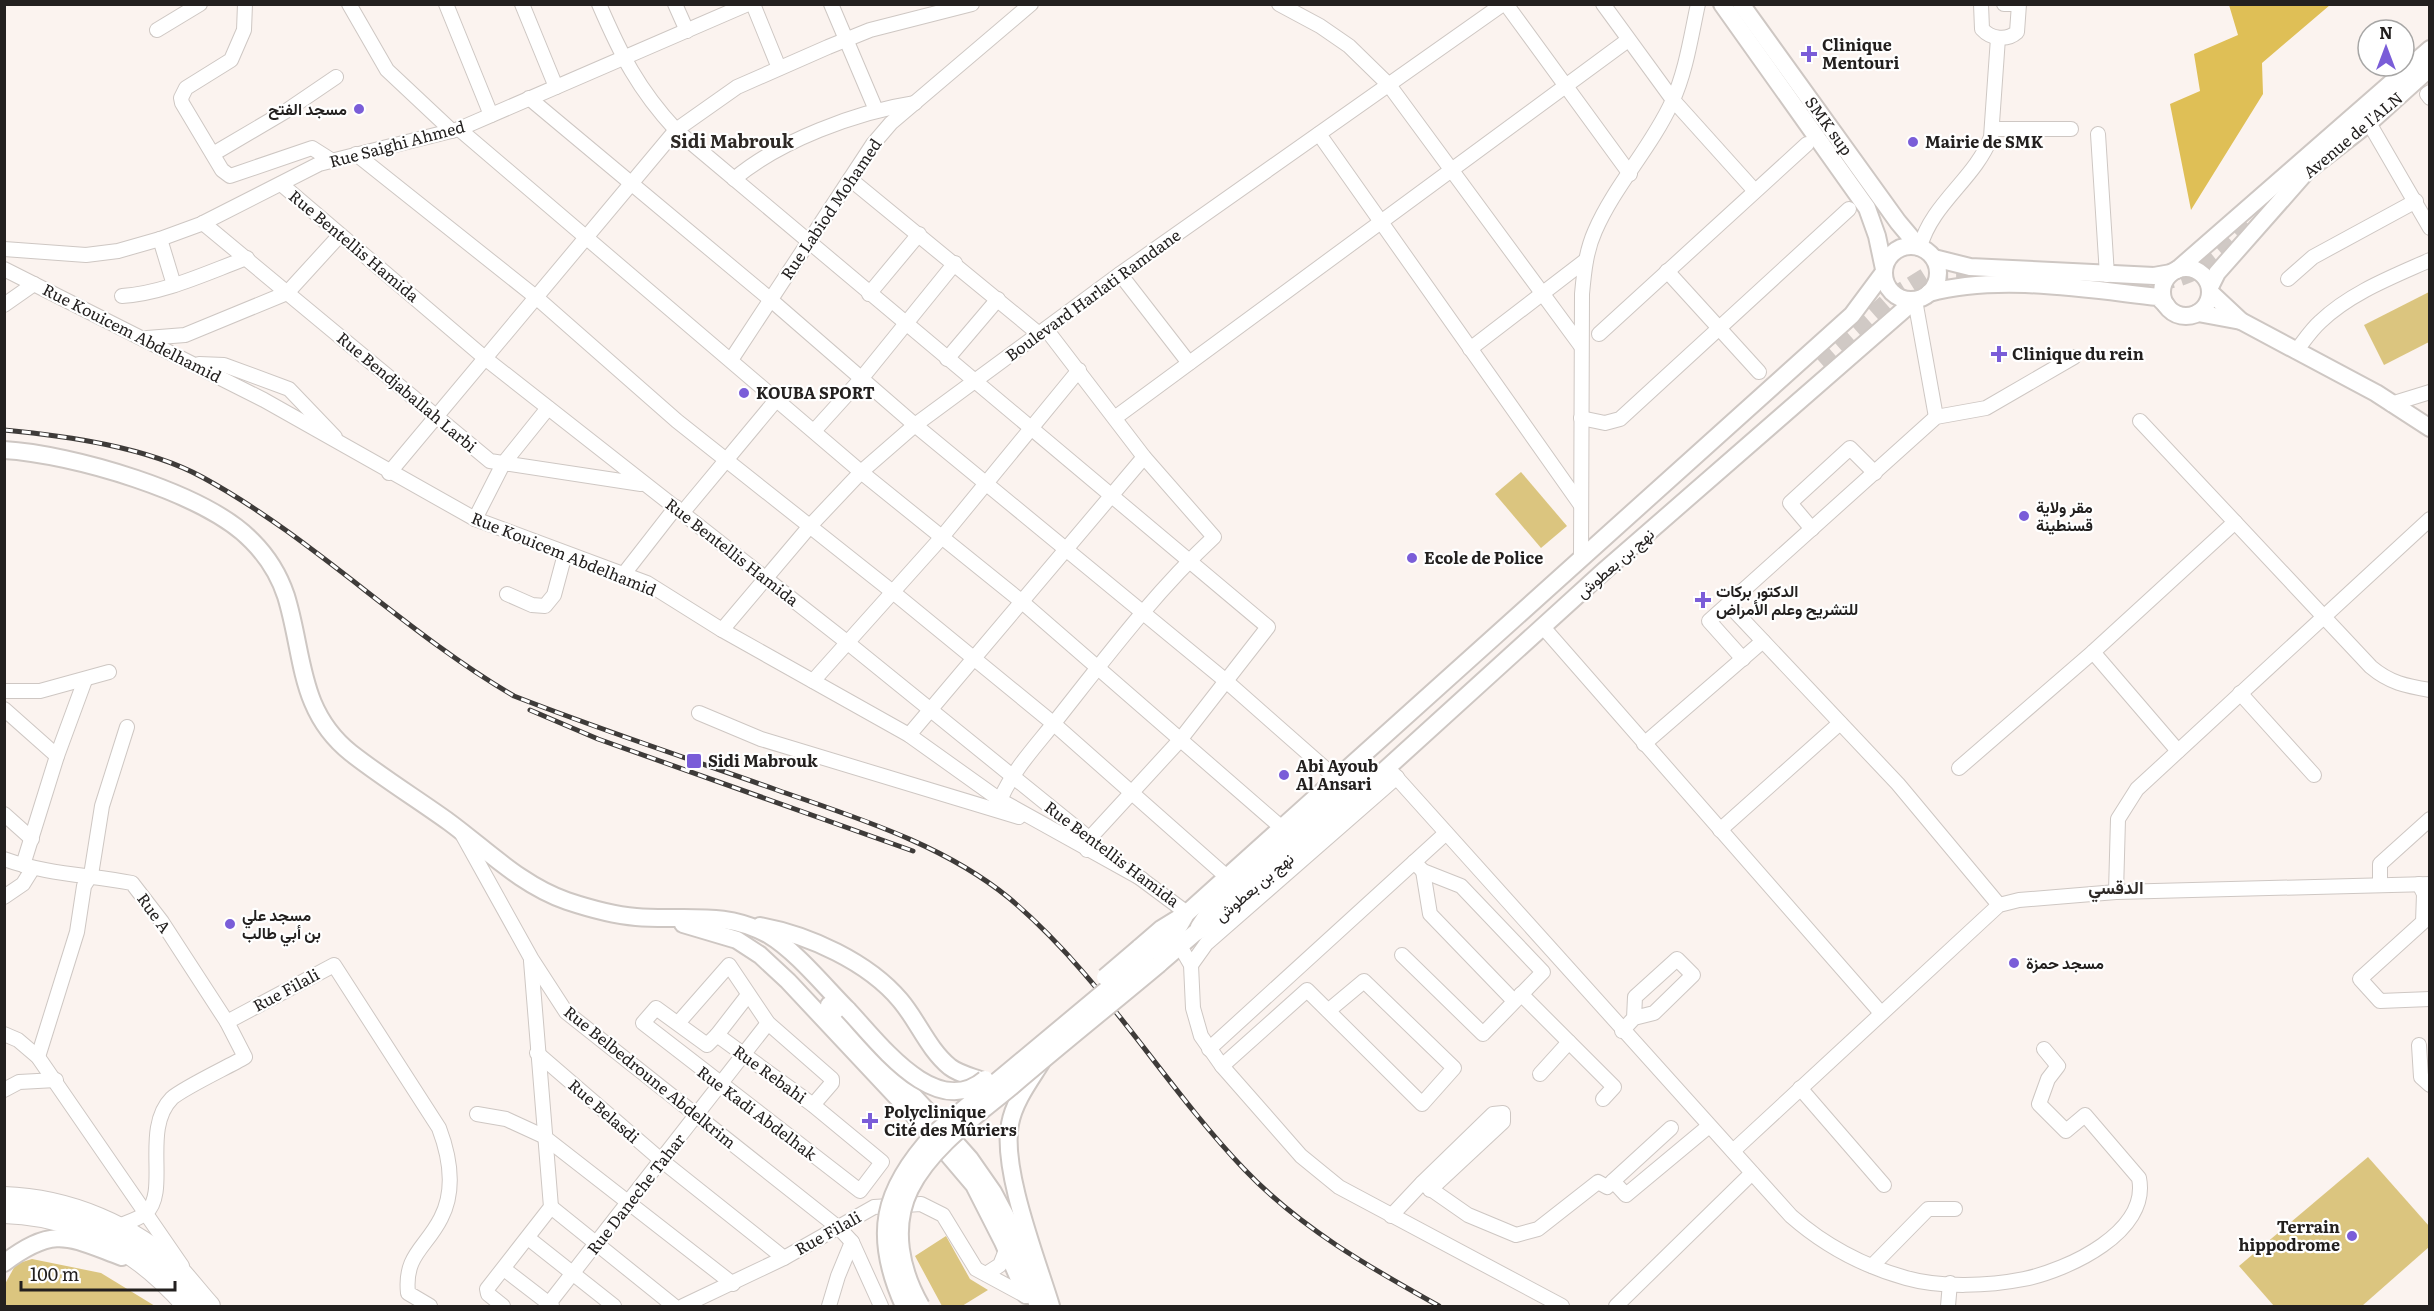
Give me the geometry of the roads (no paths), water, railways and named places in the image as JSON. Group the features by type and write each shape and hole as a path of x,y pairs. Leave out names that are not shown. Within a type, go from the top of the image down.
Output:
{"highway":[{"path":"4,1197 54,1203 116,1227 154,1249 180,1272 210,1306"},
{"path":"4,1213 25,1214 61,1221 110,1240 146,1264 187,1306"}],"main road":[{"path":"1722,4 1867,208 1875,228 1888,287 1893,293 1907,300 1955,286 1993,282 2158,297 2180,315 2198,313 2241,321"},
{"name":"SMK sup","path":"1741,4 1898,222 1920,247"},
{"path":"2167,306 2163,292 2174,272 2372,111 2430,50"},
{"name":"Avenue de l'ALN","path":"2210,289 2217,273 2307,171 2372,111 2430,68"},
{"path":"2254,221 2303,167 2372,111"},
{"path":"1884,270 1889,256 1899,248 1920,247 1934,258 1938,265 1938,280 1920,298"},
{"path":"1934,258 1970,267 2107,275 2153,271 2197,271 2210,289 2241,321 2376,393 2430,429"},
{"name":"نهج بن بعطوش","path":"1230,874 1852,315 1884,270"},
{"path":"2198,313 2208,301 2210,289"},
{"name":"نهج بن بعطوش","path":"1195,933 1223,917 1393,773 1543,627 1920,298"},
{"name":"نهج بن بعطوش","path":"1195,933 1207,915 1821,364 1296,823 1230,874"},
{"path":"4,450 60,457 108,468 191,502 225,520 250,539 271,562 286,595 303,680 318,716 348,751 520,877 566,901 633,916 724,918 783,930 842,956 880,980 901,1001 929,1044 950,1067 983,1081"},
{"path":"904,1306 892,1279 886,1236 896,1185 912,1158 935,1133 1174,935 1187,913 1230,874"},
{"path":"662,918 737,940 760,955 788,981 922,1125 974,1185 1006,1250 1028,1304"},
{"path":"662,918 739,929 757,938 776,952 863,1040 970,1159 993,1192 1010,1224 1028,1304"},
{"path":"743,923 770,935 782,945 890,1054 929,1086 961,1093 973,1090 1148,956 1180,946 1195,933"},
{"path":"921,1306 904,1271 900,1247 901,1220 909,1191 922,1170 975,1117 1043,1060 1148,956"},
{"path":"1043,1060 1018,1101 1010,1121 1007,1144 1012,1174 1051,1306"},
{"path":"4,1263 33,1242 73,1238 146,1264"}],"street":[{"path":"157,30 200,4"},
{"path":"245,4 244,30 231,60 186,88 181,98 222,170 230,176 312,148 331,160"},
{"path":"349,4 387,70 455,130 587,237 861,472 1021,601 1283,827"},
{"path":"446,4 491,115"},
{"path":"522,4 556,87"},
{"path":"599,4 622,58 659,111 676,130 1268,627 1180,740 1088,844"},
{"path":"675,4 687,31"},
{"name":"Rue Saighi Ahmed","path":"4,249 86,255 118,251 160,239 203,223 331,160 455,130 747,4"},
{"path":"753,4 779,68"},
{"path":"831,4 876,110"},
{"path":"389,473 676,130 737,87 847,39 909,19 972,4"},
{"name":"Rue Labiod Mohamed","path":"731,360 873,144 915,103 1031,4"},
{"path":"1279,4 1320,26 1349,46 1389,85 1581,346"},
{"path":"1504,4 1630,174"},
{"name":"Boulevard Harlati Ramdane","path":"722,630 810,526 861,472 915,425 1120,274 1504,4"},
{"path":"1603,4 1673,100 1754,190"},
{"path":"1581,559 1581,346 1586,260 1595,232 1673,100 1698,4"},
{"path":"1981,4 1982,29 1988,35 1998,38 2013,36 2017,32 2018,4 2004,4"},
{"path":"1920,247 1928,223 1985,151 1992,129 1998,38"},
{"path":"1116,417 1628,40"},
{"path":"213,154 286,111 336,77"},
{"path":"2430,92 2427,94 2430,98"},
{"path":"529,98 771,300 915,425 1226,681 1336,778"},
{"path":"734,179 772,151 876,110 915,103"},
{"path":"2372,111 2430,228"},
{"path":"1992,129 2071,129"},
{"path":"1319,134 1580,504"},
{"path":"2098,134 2107,275"},
{"path":"1599,334 1807,144"},
{"path":"356,154 537,298 677,421 894,593 1054,724 1131,793 1230,874"},
{"path":"850,179 998,299 1043,332 1079,370 1144,457 1214,537 1189,560 1143,613 1010,776 1000,800"},
{"name":"Rue Bentellis Hamida","path":"280,184 486,359 848,643 1010,776 1088,844"},
{"path":"2288,279 2313,257 2416,201"},
{"path":"1581,418 1598,423 1620,419 1849,209"},
{"name":"Rue Bendjaballah Larbi","path":"203,223 490,460 503,464 644,484"},
{"path":"869,294 918,234"},
{"path":"145,338 185,334 287,292 340,235"},
{"path":"160,239 174,285"},
{"path":"122,296 140,295 174,285 247,258"},
{"path":"1470,349 1541,292 1586,260"},
{"path":"2296,351 2319,322 2337,308 2369,288 2430,260"},
{"path":"814,431 861,379 955,263"},
{"name":"Rue Kouicem Abdelhamid","path":"4,269 196,364 475,519 647,584 722,630 909,735 1000,800 1042,824 1088,844 1142,879"},
{"path":"1667,271 1759,372"},
{"path":"1120,274 1189,363"},
{"path":"4,305 34,284"},
{"path":"1920,298 1936,417"},
{"path":"947,359 998,299"},
{"path":"1743,659 1709,621 1936,417 1986,408 2074,357"},
{"path":"196,364 224,365 289,389 345,448"},
{"path":"813,681 942,537 1079,370"},
{"path":"2391,404 2430,392"},
{"path":"623,575 727,459 777,399"},
{"path":"475,519 503,464 548,408"},
{"path":"2140,421 2322,617 2385,678 2398,685 2430,690"},
{"path":"1812,529 1790,504 1850,448 1875,472"},
{"path":"909,735 1144,457"},
{"path":"2116,892 2118,819 2137,789 2430,519"},
{"path":"1959,768 2093,652 2235,522"},
{"path":"507,594 532,605 545,606 554,596 565,554"},
{"path":"1728,604 1898,784 1999,905"},
{"path":"1543,627 1881,1013"},
{"path":"1644,744 1763,642"},
{"path":"2093,652 2178,751"},
{"path":"4,691 40,691 109,672"},
{"path":"4,897 23,884 32,839 57,756 85,680"},
{"path":"2240,693 2314,774"},
{"path":"4,709 57,756"},
{"path":"699,713 761,739 1042,824"},
{"path":"1720,830 1840,723"},
{"path":"38,1057 77,932 84,886 90,875 102,806 126,727"},
{"path":"1191,965 1206,944 1393,773 1622,1031 1791,1216 1815,1238 1872,1266 1907,1279 1950,1283 2025,1279 2059,1267 2104,1245 2128,1224 2139,1208 2142,1191 2139,1178 2085,1115 2066,1131 2039,1104 2048,1079 2058,1066 2044,1049"},
{"path":"4,814 32,839"},
{"path":"2380,885 2380,864 2430,819"},
{"name":"Rue Belbedroune Abdelkrim","path":"460,831 531,958 566,1012 840,1229 852,1242 881,1306"},
{"path":"1209,1049 1419,866 1446,833"},
{"name":"Rue A","path":"4,859 28,867 132,883 162,922 227,1022"},
{"path":"1402,955 1483,1034 1543,972 1461,886 1419,866"},
{"path":"1419,866 1430,914 1569,1042 1614,1087 1603,1099"},
{"name":"Rue Bentellis Hamida","path":"1142,879 1187,913"},
{"path":"1733,1151 1999,905 2019,900 2116,892 2380,885 2426,889 2423,922 2360,979 2380,1001 2430,999"},
{"path":"1180,946 1191,965 1196,1022 1209,1049 1301,1156 1339,1187 1562,1306"},
{"path":"503,1306 488,1294 487,1289 551,1207 543,1136 531,958"},
{"path":"1622,1031 1634,1018 1654,1013 1693,975 1677,959 1635,997 1634,1018"},
{"path":"678,1022 728,965 768,1023 832,1079 832,1083 813,1106"},
{"name":"Rue Filali","path":"227,1022 335,966 439,1128 449,1154 448,1201 440,1219 410,1261 407,1279 408,1293 429,1306"},
{"path":"1222,1066 1306,990 1422,1104 1454,1068 1364,981 1328,1011"},
{"path":"717,1035 748,995"},
{"name":"Rue Rebahi","path":"656,1008 707,1045 717,1035 813,1106 882,1162"},
{"name":"Rue Kadi Abdelhak","path":"656,1008 643,1023 720,1085 860,1191 882,1162"},
{"path":"116,1227 146,1212 155,1197 155,1144 160,1116 173,1098 245,1057 227,1022"},
{"name":"Rue Daneche Tahar","path":"549,1306 768,1023"},
{"path":"4,1034 18,1040 38,1057 56,1080 210,1306"},
{"path":"1540,1074 1569,1042"},
{"path":"2419,1045 2421,1077 2430,1085"},
{"name":"Rue Belasdi","path":"537,1053 661,1160 784,1258"},
{"path":"4,1090 19,1082 56,1080"},
{"path":"1800,1088 1884,1185"},
{"path":"477,1114 506,1119 543,1136 733,1284"},
{"path":"1613,1182 1626,1195 1709,1126"},
{"path":"1426,1187 1468,1215 1516,1235 1538,1229 1598,1182 1607,1187 1671,1128"},
{"path":"1391,1216 1426,1187 1469,1145"},
{"path":"1617,1306 1665,1266 1752,1173"},
{"name":"Rue Filali","path":"683,1306 733,1284 840,1229 874,1207 921,1204 943,1215 976,1269 1028,1304"},
{"path":"551,1207 674,1306"},
{"path":"1872,1266 1928,1209 1955,1209"},
{"path":"528,1238 614,1306"},
{"path":"829,1306 837,1276 852,1242"},
{"path":"986,1274 1000,1265 1006,1250"},
{"path":"504,1269 549,1306"},
{"path":"1948,1306 1950,1283"}],"tunnel":[{"path":"2133,283 2170,281 2198,270 2211,262 2250,226"},
{"path":"1819,361 1894,295 1928,274 1982,274"},
{"path":"2087,282 2143,284"}],"railway":[{"path":"4,430 106,445 157,458 180,467 243,501 283,528 435,643 514,696 868,822 928,847 956,862 1009,898 1042,928 1102,995 1214,1136 1266,1190 1288,1210 1336,1245 1439,1306"},
{"path":"530,710 598,739 913,851"}],"place":[{"name":"Clinique Mentouri","path":"1809,54"},
{"name":"مسجد الفتح","path":"359,109"},
{"name":"Mairie de SMK","path":"1913,142"},
{"name":"Clinique du rein","path":"1999,354"},
{"name":"KOUBA SPORT","path":"744,393"},
{"name":"مقر ولاية قسنطينة","path":"2024,516"},
{"name":"Ecole de Police","path":"1412,558"},
{"name":"الدكتور بركات للتشريح وعلم الأمراض","path":"1703,600"},
{"name":"Sidi Mabrouk","path":"694,761"},
{"name":"Abi Ayoub Al Ansari","path":"1284,775"},
{"name":"مسجد علي بن أبي طالب","path":"230,924"},
{"name":"مسجد حمزة","path":"2014,963"},
{"name":"Polyclinique Cité des Mûriers","path":"870,1121"},
{"name":"Terrain hippodrome","path":"2352,1236"}],"district":[{"name":"Sidi Mabrouk","path":"732,142"},
{"name":"الدقسي","path":"2116,888"}]}
